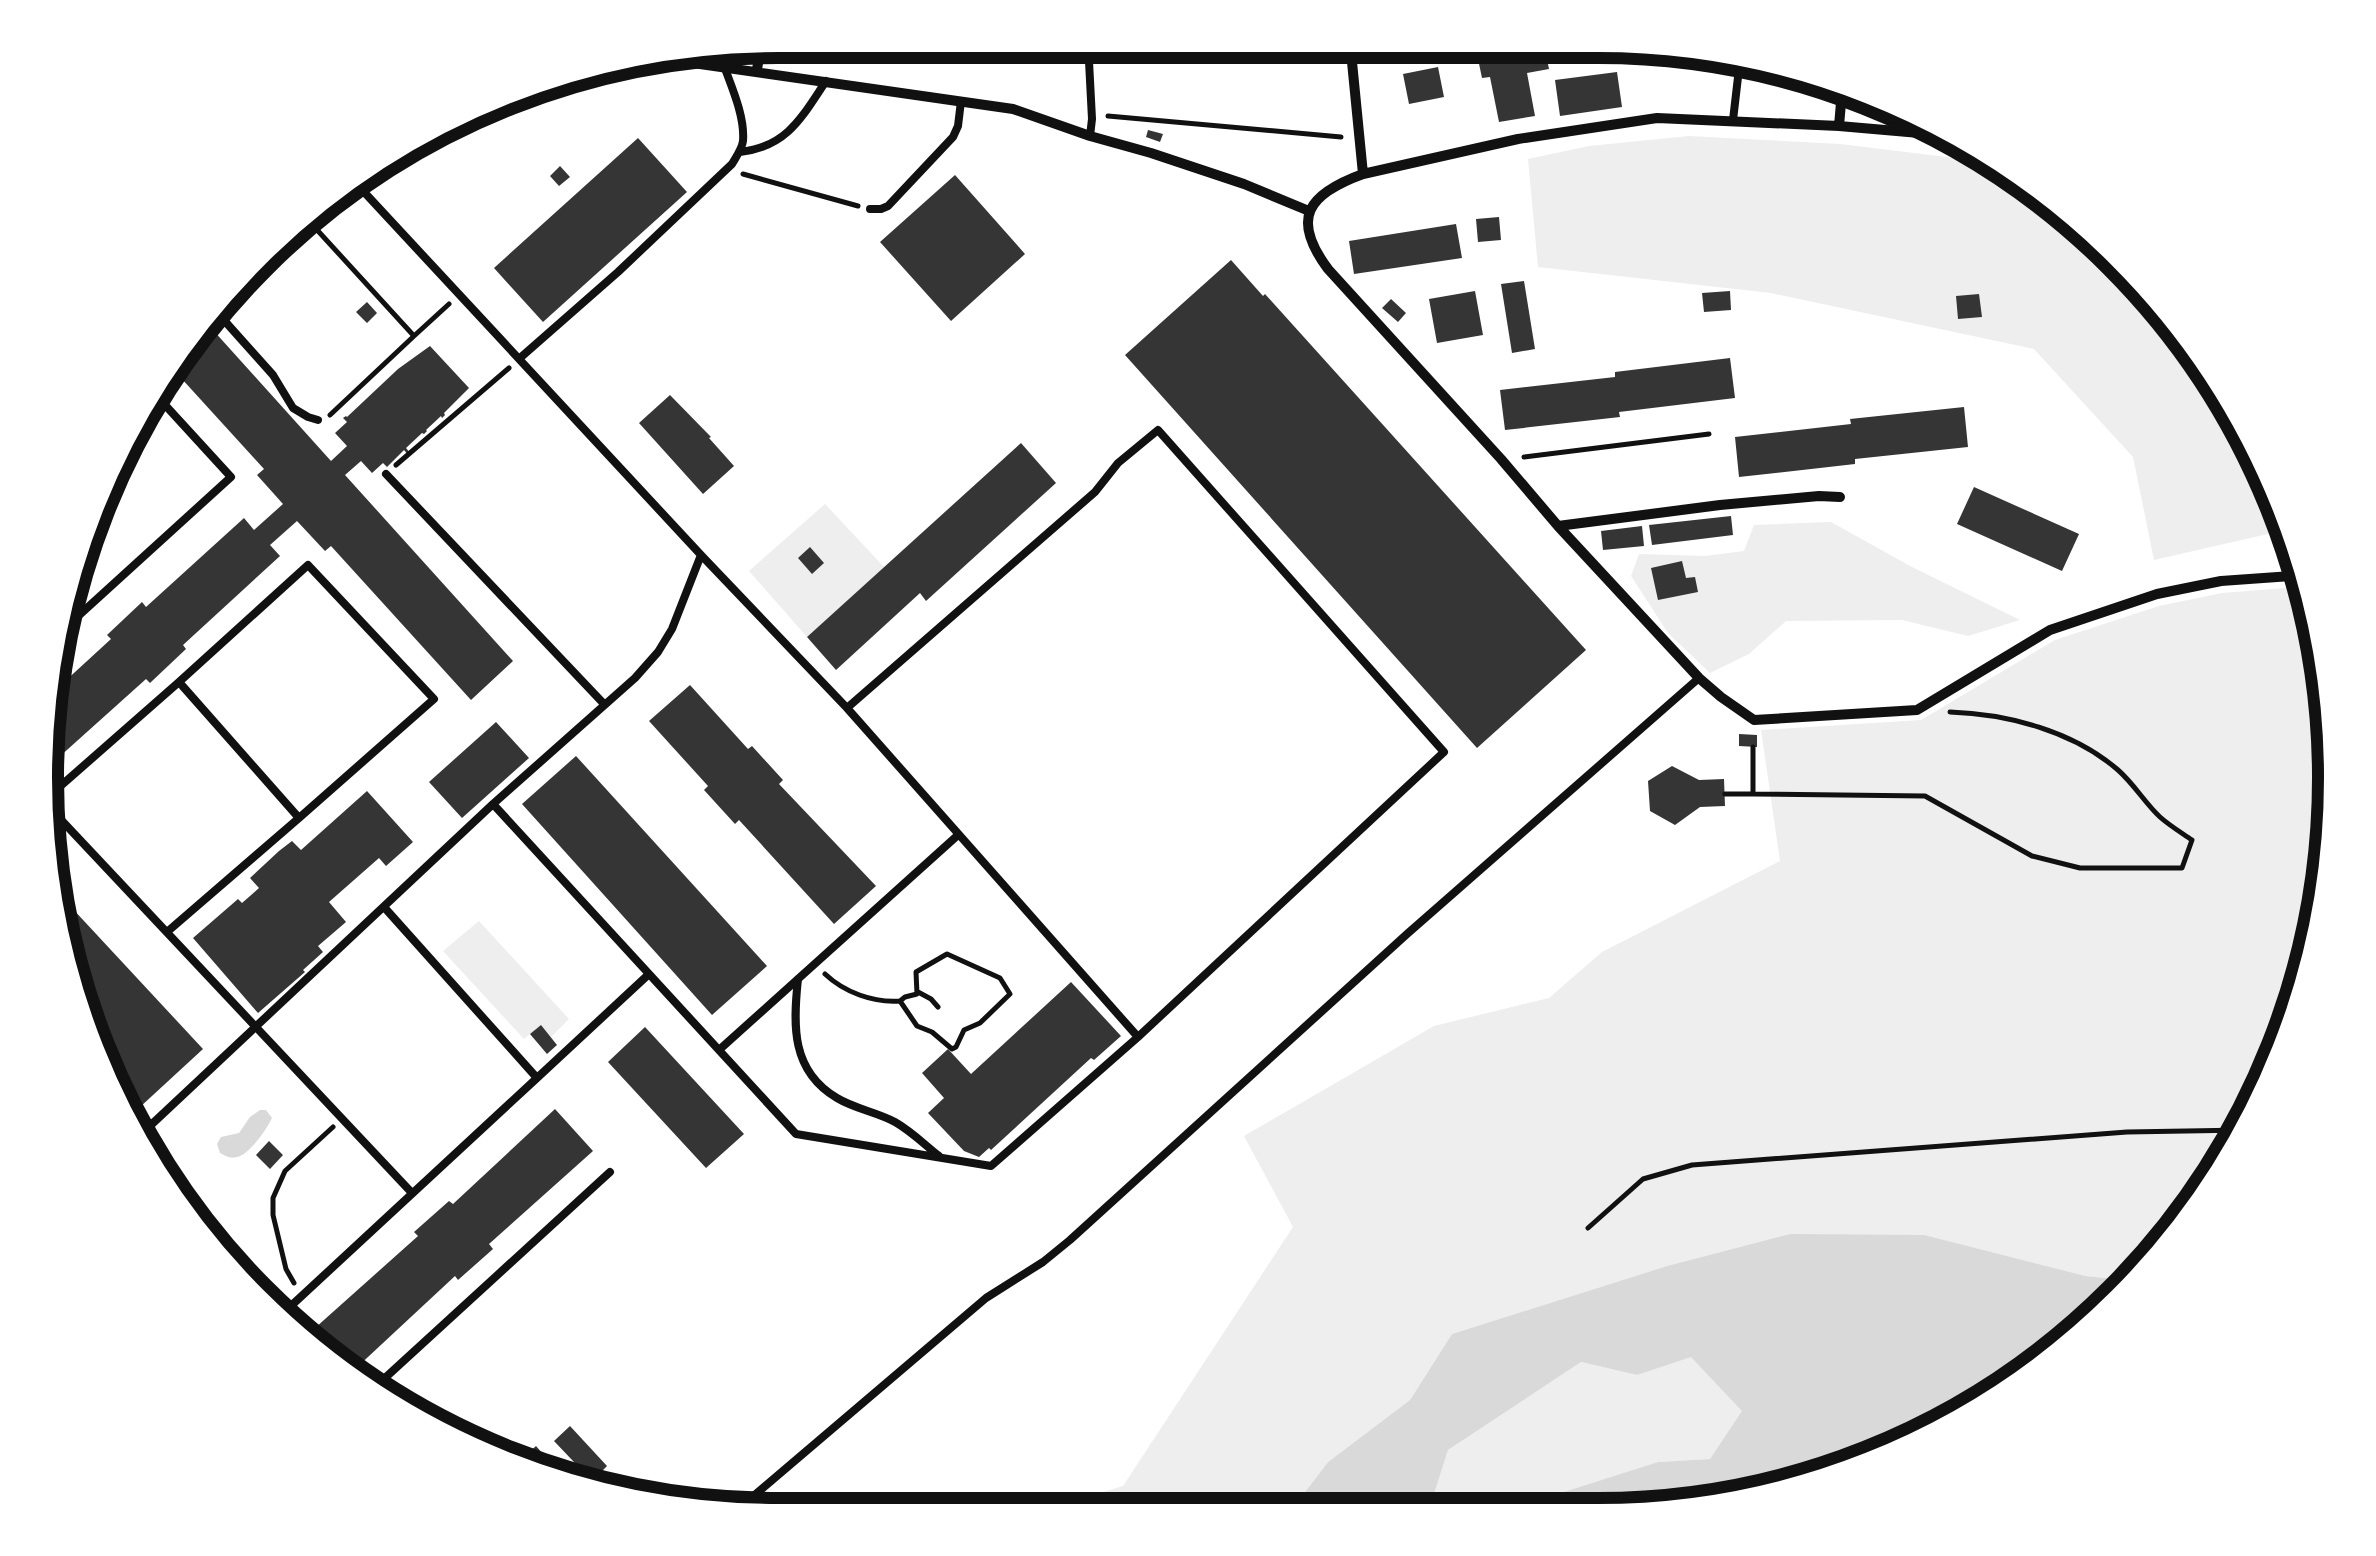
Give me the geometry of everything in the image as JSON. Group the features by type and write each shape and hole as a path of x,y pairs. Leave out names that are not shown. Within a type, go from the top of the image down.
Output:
{"street":[{"path":"757,70 759,58"},
{"path":"1352,58 1363,174"},
{"path":"698,62 1013,108 1244,184 1310,211"},
{"path":"1839,126 1841,100"},
{"path":"1919,133 1657,118 1518,139 1338,183 1310,211 1306,222 1308,235 1328,269 1558,526 1699,678 1754,720 1917,710 2050,630 2157,594 2221,582 2289,576"},
{"path":"1558,526 1720,505 1840,497"}],"lane":[{"path":"1089,58 1090,136"},
{"path":"520,358 727,170 740,152 743,138 737,103 724,66"},
{"path":"1733,120 1739,71"},
{"path":"740,152 774,144 801,118 826,81"},
{"path":"870,209 888,206 947,146 958,126 961,101"},
{"path":"362,190 700,555 848,708 1138,1037"},
{"path":"223,318 273,375 292,408 318,420"},
{"path":"76,618 232,477 163,403"},
{"path":"493,804 796,1134 992,1166 1138,1037 1444,752 1158,430 1118,462 1095,492 848,708"},
{"path":"386,474 604,704"},
{"path":"148,1128 493,804 635,678 658,652 672,628 700,555"},
{"path":"58,788 308,565 434,700 168,932"},
{"path":"752,1497 986,1298 1070,1240 1407,934 1699,678"},
{"path":"179,682 298,818"},
{"path":"59,818 412,1193"},
{"path":"718,1050 958,835"},
{"path":"384,907 537,1078"},
{"path":"290,1308 649,974"},
{"path":"798,979 794,1025 810,1074 839,1100 897,1123 943,1158"},
{"path":"383,1380 610,1172"}],"path":[{"path":"1092,114 1360,138"},
{"path":"727,170 870,209"},
{"path":"314,227 414,336"},
{"path":"318,420 333,413 460,294"},
{"path":"386,474 520,358"},
{"path":"1502,460 1709,434"},
{"path":"1725,794 1925,796 2032,856 2080,868 2182,868 2192,840 2160,816 2115,768 2086,749 2024,721 1976,713 1917,710"},
{"path":"1752,747 1753,794"},
{"path":"900,1001 917,1026 932,1032 952,1049 964,1030 980,1023 1010,994 1000,978 947,954 916,972 918,992"},
{"path":"814,964 852,992 884,1002 900,1001 918,992"},
{"path":"918,992 938,1007"},
{"path":"298,1290 284,1260 273,1216 273,1198 285,1171 343,1119"},
{"path":"1588,1228 1643,1179 1692,1165 2127,1132 2226,1130"}],"shaded area":[{"path":"1689,136 1840,144 1963,157 2037,206 2073,236 2170,339 2222,418 2275,532 2154,560 2133,457 2034,349 1771,293 1538,267 1528,159 1589,146"},
{"path":"825,504 884,567 807,637 749,571"},
{"path":"1831,522 2020,620 1968,636 1902,620 1786,621 1749,654 1710,673 1668,633 1631,576 1639,554 1705,556 1744,551 1754,525"},
{"path":"2293,587 2294,592 2305,637 2317,731 2317,825 2305,919 2280,1010 2244,1097 2170,1217 2115,1279 1790,1234 1667,1266 1452,1334 1410,1400 1328,1462 1300,1498 1084,1498 1123,1486 1293,1227 1244,1136 1434,1026 1549,998 1602,952 1780,861 1761,730 1921,720 2055,640 2159,606 2222,593"},
{"path":"479,921 569,1019 551,1037 540,1026 524,1039 443,951"},
{"path":"260,1110 266,1110 272,1118 252,1147 235,1158 220,1153 217,1144 221,1137 239,1133"},
{"path":"1790,1234 1924,1235 2085,1276 2115,1279 2037,1350 1958,1402 1874,1444 1784,1474 1739,1485 1645,1497 1547,1498 1658,1462 1710,1459 1742,1411 1691,1357 1637,1375 1581,1362 1448,1450 1433,1498 1300,1498 1328,1462 1410,1400 1452,1334 1667,1266"},
{"path":"1691,1356 1743,1411 1710,1459 1658,1462 1547,1498 1433,1498 1448,1450 1581,1362 1637,1375"}],"building":[{"path":"1478,58 1547,58 1549,69 1527,73 1535,116 1499,122 1490,77 1482,78"},
{"path":"1438,67 1444,97 1409,104 1403,74"},
{"path":"1617,72 1622,107 1560,116 1555,80"},
{"path":"1148,130 1163,134 1160,142 1146,137"},
{"path":"638,138 687,192 543,322 494,268"},
{"path":"560,166 570,177 559,186 550,176"},
{"path":"955,175 1025,254 951,321 880,242"},
{"path":"1499,217 1501,240 1478,242 1476,219"},
{"path":"1456,224 1462,258 1354,274 1349,241"},
{"path":"1231,260 1586,650 1477,748 1125,355"},
{"path":"1524,281 1535,349 1512,353 1501,284"},
{"path":"1475,291 1483,335 1437,343 1429,299"},
{"path":"1730,291 1731,310 1704,312 1702,293"},
{"path":"1979,294 1982,317 1958,319 1956,296"},
{"path":"1391,299 1406,313 1398,322 1382,308"},
{"path":"367,302 377,313 367,323 356,312"},
{"path":"213,330 331,461 347,446 335,433 347,422 343,418 430,346 469,388 442,418 406,448 409,456 404,450 387,467 383,463 372,473 361,461 345,475 513,661 471,700 331,546 325,551 297,521 270,545 280,556 183,645 186,649 150,683 146,679 58,758 64,682 111,639 107,635 142,602 146,607 244,518 254,530 283,504 257,475 264,469 180,377"},
{"path":"1730,358 1735,398 1505,430 1500,390"},
{"path":"670,395 734,466 703,494 639,423"},
{"path":"1964,407 1968,447 1739,477 1735,437"},
{"path":"1021,443 1056,483 926,601 920,593 836,670 807,637"},
{"path":"1974,487 2079,534 2062,571 1957,524"},
{"path":"1731,516 1733,535 1652,545 1649,525"},
{"path":"1642,526 1644,546 1603,550 1601,531"},
{"path":"810,547 824,563 812,574 798,558"},
{"path":"1682,561 1686,578 1695,577 1698,592 1658,600 1651,568"},
{"path":"690,685 748,749 752,746 783,780 779,784 876,886 834,924 739,820 735,824 704,790 708,786 649,721"},
{"path":"496,722 529,758 462,818 429,782"},
{"path":"1739,734 1757,735 1757,747 1739,746"},
{"path":"576,756 767,966 712,1015 522,804"},
{"path":"1672,766 1699,780 1724,779 1725,806 1700,807 1675,825 1650,811 1648,781"},
{"path":"367,791 413,842 386,866 379,858 329,902 346,922 318,946 323,952 305,972 258,1013 193,938 238,899 242,903 259,888 250,878 279,851 292,841 301,850"},
{"path":"69,905 203,1049 138,1109 96,1010"},
{"path":"1071,982 1121,1036 1094,1060 1091,1058 991,1150 979,1157 964,1151 928,1113 944,1098 922,1073 948,1049 971,1074"},
{"path":"541,1025 557,1045 547,1054 530,1034"},
{"path":"645,1027 744,1134 706,1168 608,1062"},
{"path":"555,1109 593,1151 489,1244 493,1249 458,1280 455,1276 360,1364 323,1337 315,1328 418,1236 414,1232 449,1201 453,1204"},
{"path":"269,1141 283,1155 270,1169 256,1155"},
{"path":"570,1426 607,1466 598,1475 583,1471 554,1441"},
{"path":"536,1446 549,1461 546,1460 528,1453"}]}
